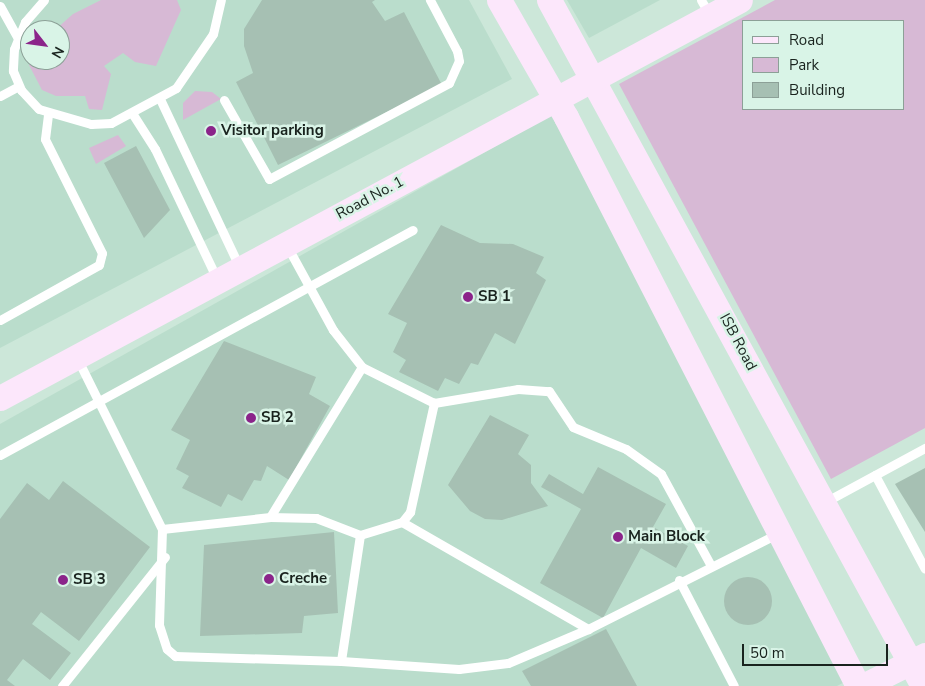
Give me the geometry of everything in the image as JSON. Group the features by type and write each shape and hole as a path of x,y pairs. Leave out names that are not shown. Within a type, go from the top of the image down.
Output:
{"main road":[{"path":"499,0 555,100 777,534 858,686"},
{"name":"ISB Road","path":"549,0 596,80 825,502 919,659 923,685"},
{"name":"Road No. 1","path":"0,398 241,269 286,242 596,80 706,8 740,0"},
{"path":"863,686 919,659"}],"lane":[{"path":"44,0 18,38 12,58 19,86 32,105 48,114 103,124 132,113 160,99 184,80 198,61 213,34 221,0"},
{"path":"224,100 269,179 449,83 459,61 458,51 430,0"},
{"path":"0,6 18,38"},
{"path":"0,96 19,86"},
{"path":"160,99 241,269"},
{"path":"132,113 155,149 218,281"},
{"path":"0,320 99,265 102,253 45,138 48,114"},
{"path":"0,455 413,230"},
{"path":"286,242 311,286 332,330 362,367 434,403 518,389 549,391 573,427 626,449 661,474 710,564"},
{"path":"77,358 96,402 162,528 165,557 159,625 167,649 175,656 342,661 459,669 508,663 588,629 710,564 777,534"},
{"path":"270,517 362,367"},
{"path":"162,528 270,517 316,518 360,536 402,522 410,512 434,403"},
{"path":"825,502 925,448"},
{"path":"875,475 925,570"},
{"path":"402,522 588,629"},
{"path":"342,661 360,536"},
{"path":"62,686 165,557"},
{"path":"679,580 734,686"}],"shaded area":[{"path":"0,0 469,0 512,79 0,348"},
{"path":"567,0 660,0 589,38"},
{"path":"555,113 852,678 837,686 0,686 0,424"}],"green space":[{"path":"101,0 177,0 181,10 156,66 135,62 123,53 104,66 111,74 102,110 89,109 85,96 56,96 42,90 32,70 70,70 70,20 66,20 73,14"},
{"path":"775,0 925,0 925,428 831,479 619,84"},
{"path":"195,91 212,92 221,99 183,120 183,103"},
{"path":"118,135 126,146 96,164 89,148"}],"building":[{"path":"262,0 375,0 372,2 385,21 404,12 442,85 278,165 236,82 253,73 244,46 244,29"},
{"path":"136,146 170,210 144,238 104,163"},
{"name":"SB 1","path":"441,225 480,243 513,244 544,257 536,273 546,280 515,344 495,333 478,365 471,363 459,384 445,378 438,391 399,372 406,360 393,352 407,323 388,314"},
{"name":"SB 2","path":"224,341 316,377 309,394 330,406 289,480 267,466 261,481 254,480 242,501 228,494 221,507 182,488 189,476 176,469 190,440 171,430"},
{"path":"490,415 529,435 518,454 531,465 531,483 548,506 502,520 485,519 470,511 448,485"},
{"name":"Main Block","path":"598,467 666,504 653,527 688,546 676,568 641,548 603,618 540,583 581,509 541,487 549,474 583,494"},
{"path":"925,468 925,532 895,484"},
{"name":"SB 3","path":"63,481 150,547 79,641 41,612 32,624 71,653 50,680 23,659 7,680 15,686 0,686 0,519 27,483 49,500"},
{"name":"Creche","path":"334,532 338,613 304,616 302,633 200,636 204,545"},
{"path":"743,577 753,577 765,584 772,596 772,606 765,618 753,625 743,625 735,621 728,614 724,606 724,596 728,588 735,581"},
{"path":"606,629 637,686 531,686 522,671"}],"place":[{"name":"Visitor parking","path":"211,131"},
{"name":"SB 1","path":"468,297"},
{"name":"SB 2","path":"251,418"},
{"name":"Main Block","path":"618,537"},
{"name":"Creche","path":"269,579"},
{"name":"SB 3","path":"63,580"}]}
